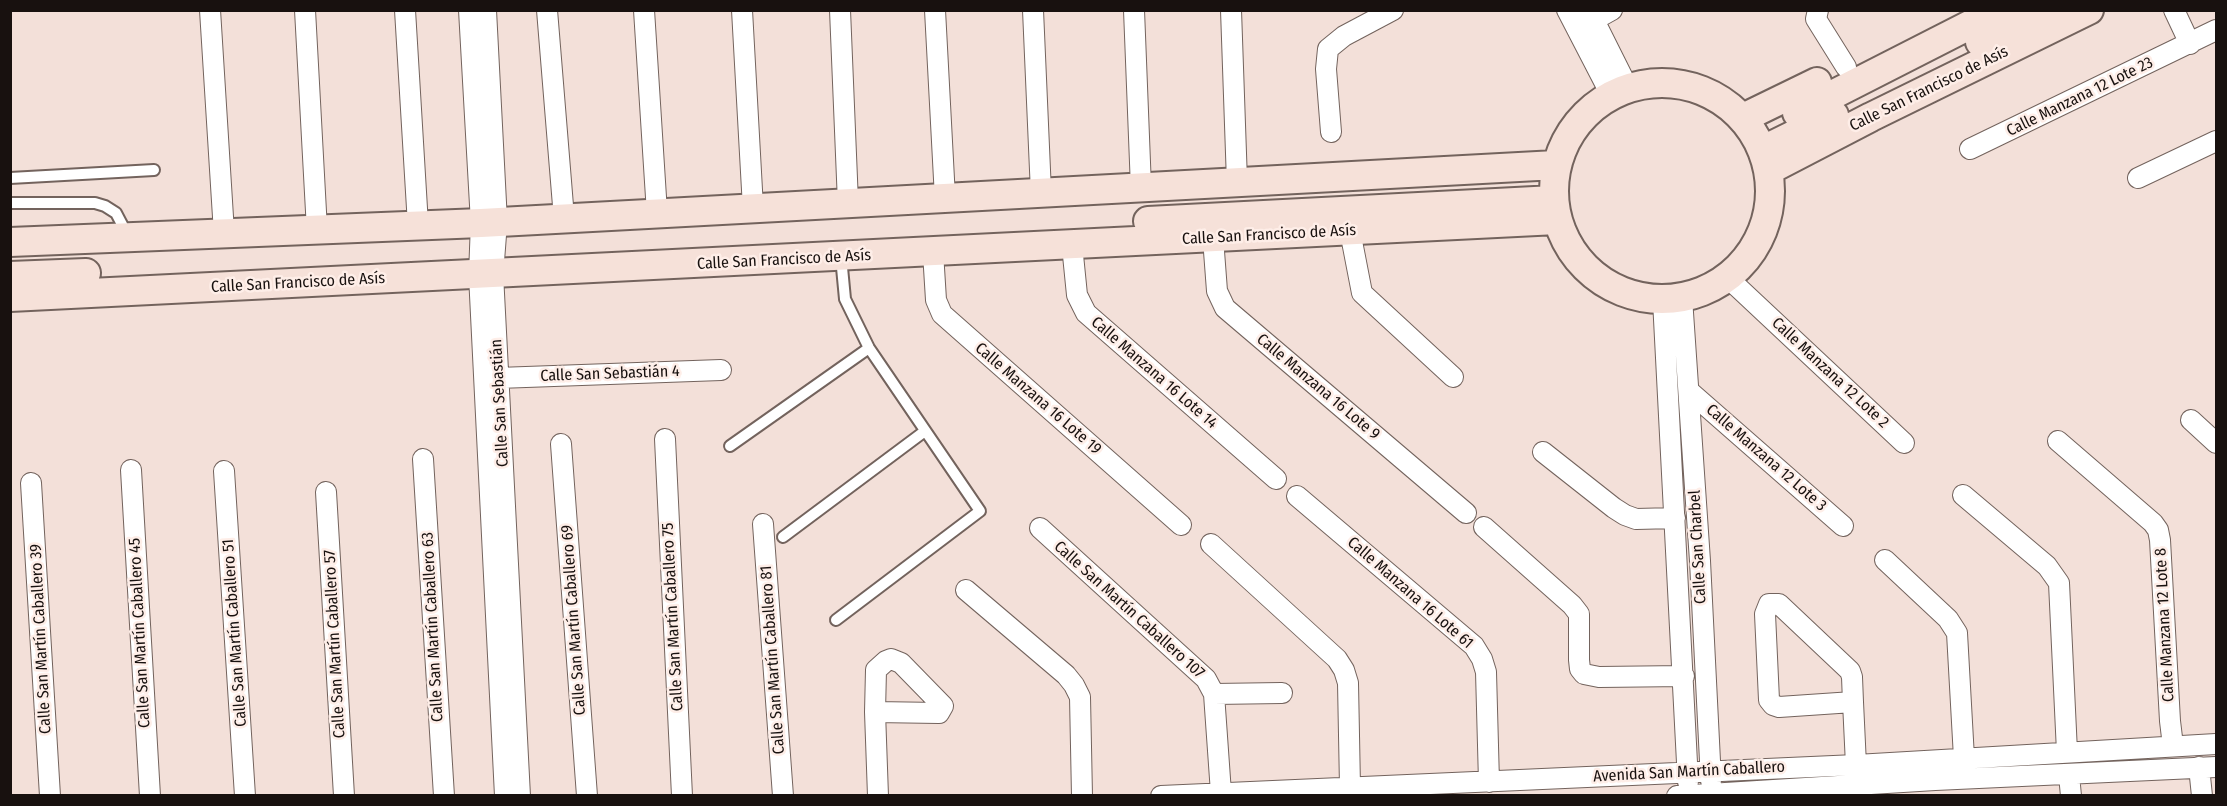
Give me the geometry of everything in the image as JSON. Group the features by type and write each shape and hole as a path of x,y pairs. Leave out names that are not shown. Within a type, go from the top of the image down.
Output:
{"street":[{"path":"210,10 224,234"},
{"path":"305,10 317,230"},
{"path":"405,10 418,225"},
{"name":"Calle San Sebastián","path":"469,10 498,378 520,795"},
{"name":"Calle San Sebastián","path":"486,10 487,248 505,795"},
{"path":"547,10 564,218"},
{"path":"644,10 657,213"},
{"path":"742,10 753,208"},
{"path":"840,10 848,203"},
{"path":"935,10 945,198"},
{"path":"1033,10 1041,193"},
{"path":"1134,10 1141,188"},
{"path":"1231,10 1237,182"},
{"path":"1330,132 1326,69 1328,49 1344,36 1393,10"},
{"path":"1567,10 1620,91"},
{"path":"1612,10 1591,15 1620,91"},
{"path":"1818,10 1816,19 1846,67"},
{"path":"1758,143 1846,67 1955,10"},
{"path":"1758,143 1999,10"},
{"name":"Calle San Francisco de Asís","path":"1758,143 2045,10"},
{"name":"Calle San Francisco de Asís","path":"1758,143 1871,117 2090,10"},
{"path":"2174,10 2190,44"},
{"name":"Calle Manzana 12 Lote 23","path":"1970,149 2217,30"},
{"path":"1669,83 1710,93 1758,143 1771,208 1756,248 1728,278 1707,291 1672,299 1628,294 1597,278 1572,252 1555,191 1576,124 1620,91 1669,83"},
{"path":"2138,178 2217,141"},
{"name":"Calle San Francisco de Asís","path":"10,297 487,248 564,218 1237,182 1555,191"},
{"name":"Calle San Francisco de Asís","path":"10,276 1555,191"},
{"name":"Calle San Francisco de Asís","path":"10,257 487,248 841,257 1350,231 1555,191"},
{"name":"Calle San Francisco de Asís","path":"10,242 418,225 487,248"},
{"path":"1350,231 1362,293 1454,377"},
{"name":"Calle Manzana 16 Lote 9","path":"1213,238 1217,291 1225,308 1466,513"},
{"name":"Calle Manzana 16 Lote 14","path":"1072,245 1077,295 1086,313 1276,479"},
{"name":"Calle Manzana 16 Lote 19","path":"933,252 936,300 942,314 1181,525"},
{"name":"Calle Manzana 12 Lote 2","path":"1728,278 1904,443"},
{"name":"Calle San Charbel","path":"1672,299 1689,391 1712,794"},
{"name":"Calle San Charbel","path":"1672,299 1675,518 1684,676 1687,771 1685,795"},
{"name":"Calle San Sebastián 4","path":"498,378 721,370"},
{"name":"Calle Manzana 12 Lote 3","path":"1689,391 1843,526"},
{"path":"2191,420 2217,442"},
{"name":"Calle San Martín Caballero 75","path":"665,439 682,795"},
{"name":"Calle Manzana 12 Lote 8","path":"2058,441 2153,523 2158,530 2173,746"},
{"name":"Calle San Martín Caballero 69","path":"561,444 587,795"},
{"path":"1544,452 1625,515 1636,519 1675,518"},
{"name":"Calle San Martín Caballero 63","path":"423,459 444,795"},
{"name":"Calle San Martín Caballero 45","path":"131,470 150,795"},
{"name":"Calle San Martín Caballero 51","path":"224,471 245,795"},
{"name":"Calle San Martín Caballero 39","path":"31,483 50,795"},
{"name":"Calle San Martín Caballero 57","path":"326,492 344,795"},
{"path":"1963,495 2047,566 2059,583 2067,752"},
{"name":"Calle Manzana 16 Lote 61","path":"1297,496 1474,646 1482,659 1486,672 1489,782"},
{"name":"Calle San Martín Caballero 81","path":"763,524 783,795"},
{"path":"1484,527 1572,605 1579,615 1580,669 1584,674 1599,677 1684,676"},
{"name":"Calle San Martín Caballero 107","path":"1040,528 1206,679 1214,694 1221,793"},
{"path":"1211,544 1337,659 1344,670 1348,684 1350,787"},
{"path":"1885,560 1948,619 1957,633 1964,758"},
{"path":"966,590 1066,675 1074,686 1080,697 1082,795"},
{"path":"1853,702 1779,707 1773,705 1769,700 1765,614 1769,604 1779,604 1847,666 1851,677 1853,702 1856,765"},
{"name":"Calle San Martín Caballero 107","path":"1214,694 1282,693"},
{"path":"875,712 878,795"},
{"name":"Avenida San Martín Caballero","path":"1161,795 1856,765 2217,744"},
{"path":"2202,795 2208,767"},
{"name":"Avenida San Martín Caballero","path":"1685,795 1936,788 2069,775 2208,767"},
{"path":"2069,775 2071,795"}],"lane":[{"path":"10,178 154,170"},
{"path":"10,203 94,202 116,213 128,237"},
{"path":"836,620 980,511 869,348 846,299 841,257"},
{"path":"730,446 869,348"},
{"path":"783,537 924,431"}]}
